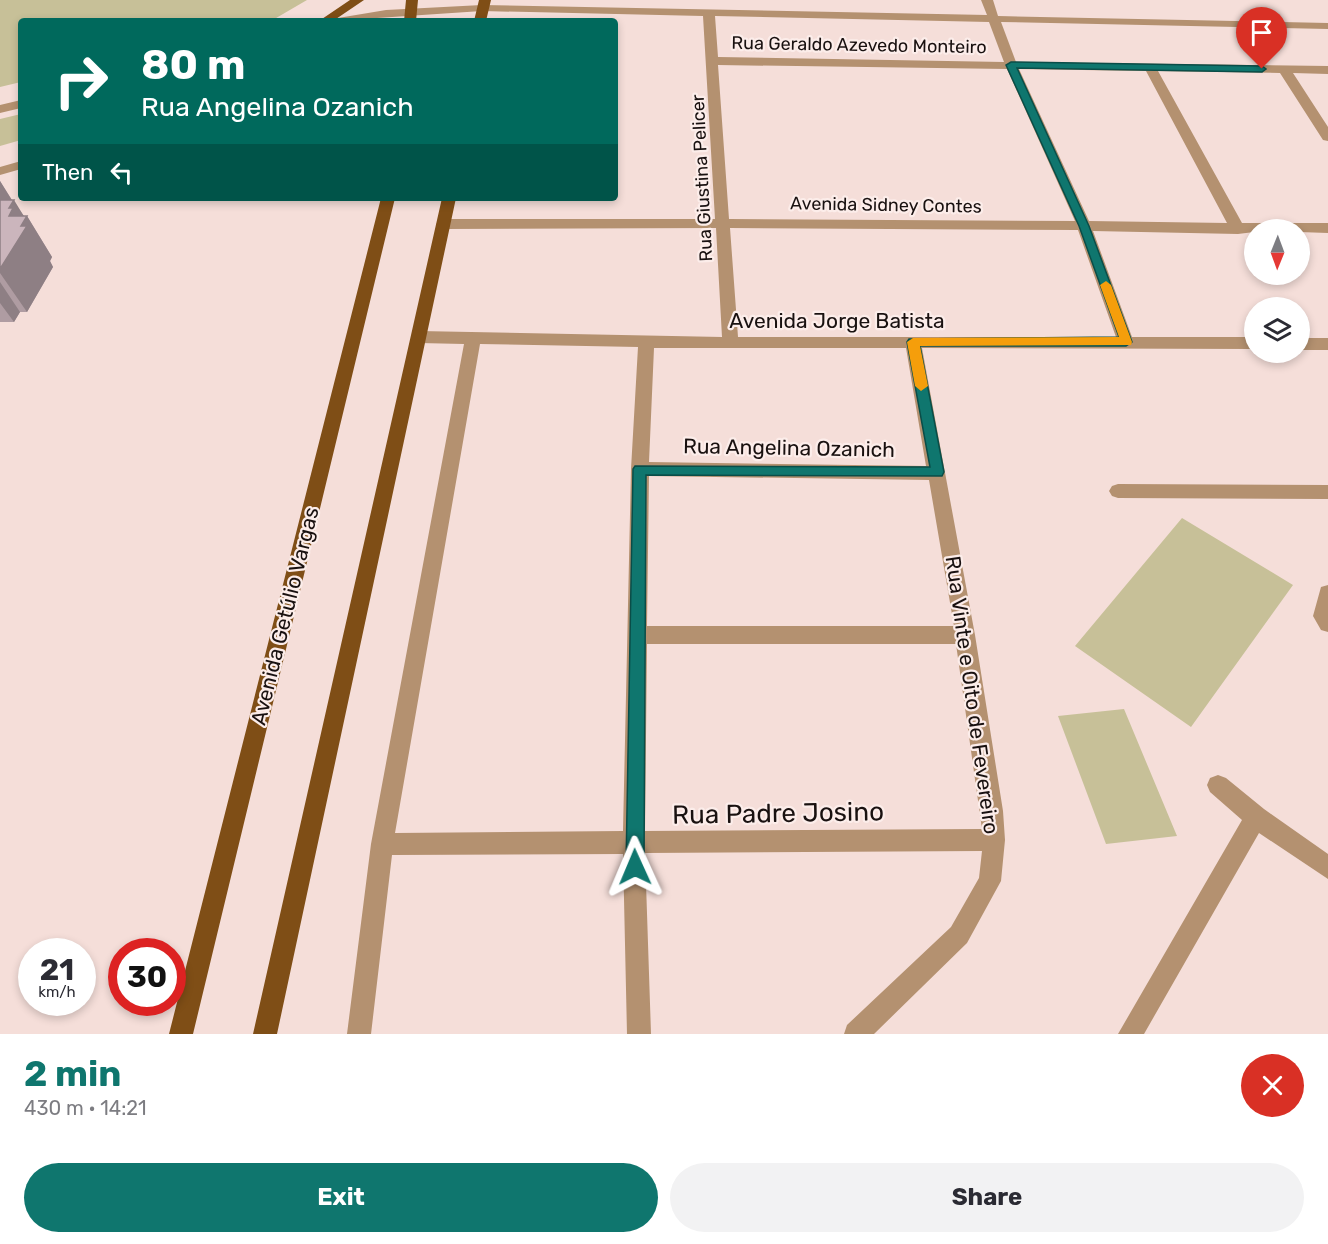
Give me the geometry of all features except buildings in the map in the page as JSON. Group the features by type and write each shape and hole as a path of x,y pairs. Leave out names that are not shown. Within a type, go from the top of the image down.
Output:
{"main road":[{"path":"330,18 358,0"},
{"name":"Avenida Getúlio Vargas","path":"181,1034 387,201"},
{"path":"265,1034 448,201"}],"street":[{"path":"987,0 1011,65 1084,226 1126,342"},
{"path":"356,18 483,4 569,16 710,13 1328,26"},
{"name":"Rua Giustina Pelicer","path":"710,13 730,341"},
{"name":"Rua Geraldo Azevedo Monteiro","path":"713,61 1328,70"},
{"path":"1150,68 1238,229"},
{"path":"1284,69 1328,137"},
{"path":"0,109 18,105"},
{"path":"0,171 18,166"},
{"name":"Avenida Sidney Contes","path":"443,224 722,223 1328,228"},
{"name":"Avenida Jorge Batista","path":"419,337 646,342 1244,343"},
{"path":"359,1034 382,844 472,338"},
{"path":"639,1034 634,843 640,469 646,342"},
{"name":"Rua Vinte e Oito de Fevereiro","path":"856,1034 959,935 990,881 994,840 992,811 965,635 913,342"},
{"path":"1310,344 1328,344"},
{"name":"Rua Angelina Ozanich","path":"640,469 937,472"},
{"path":"1118,491 1328,492"},
{"path":"1328,593 1323,616 1328,624"},
{"path":"637,635 965,635"},
{"path":"1218,785 1257,817 1328,868"},
{"path":"1130,1034 1257,817"},
{"name":"Rua Padre Josino","path":"382,844 994,840"}],"shaded area":[{"path":"0,0 307,0 276,18 18,18 18,83 0,87"},
{"path":"18,115 18,141 0,146 0,119"},
{"path":"1182,518 1293,585 1191,727 1075,646"},
{"path":"1124,709 1177,836 1106,844 1058,716"}],"slow traffic":[{"path":"921,386 913,342 1126,342 1106,285"}],"route":[{"path":"635,867 640,469 937,472 913,342 1126,342 1084,226 1011,65 1262,69"}]}
